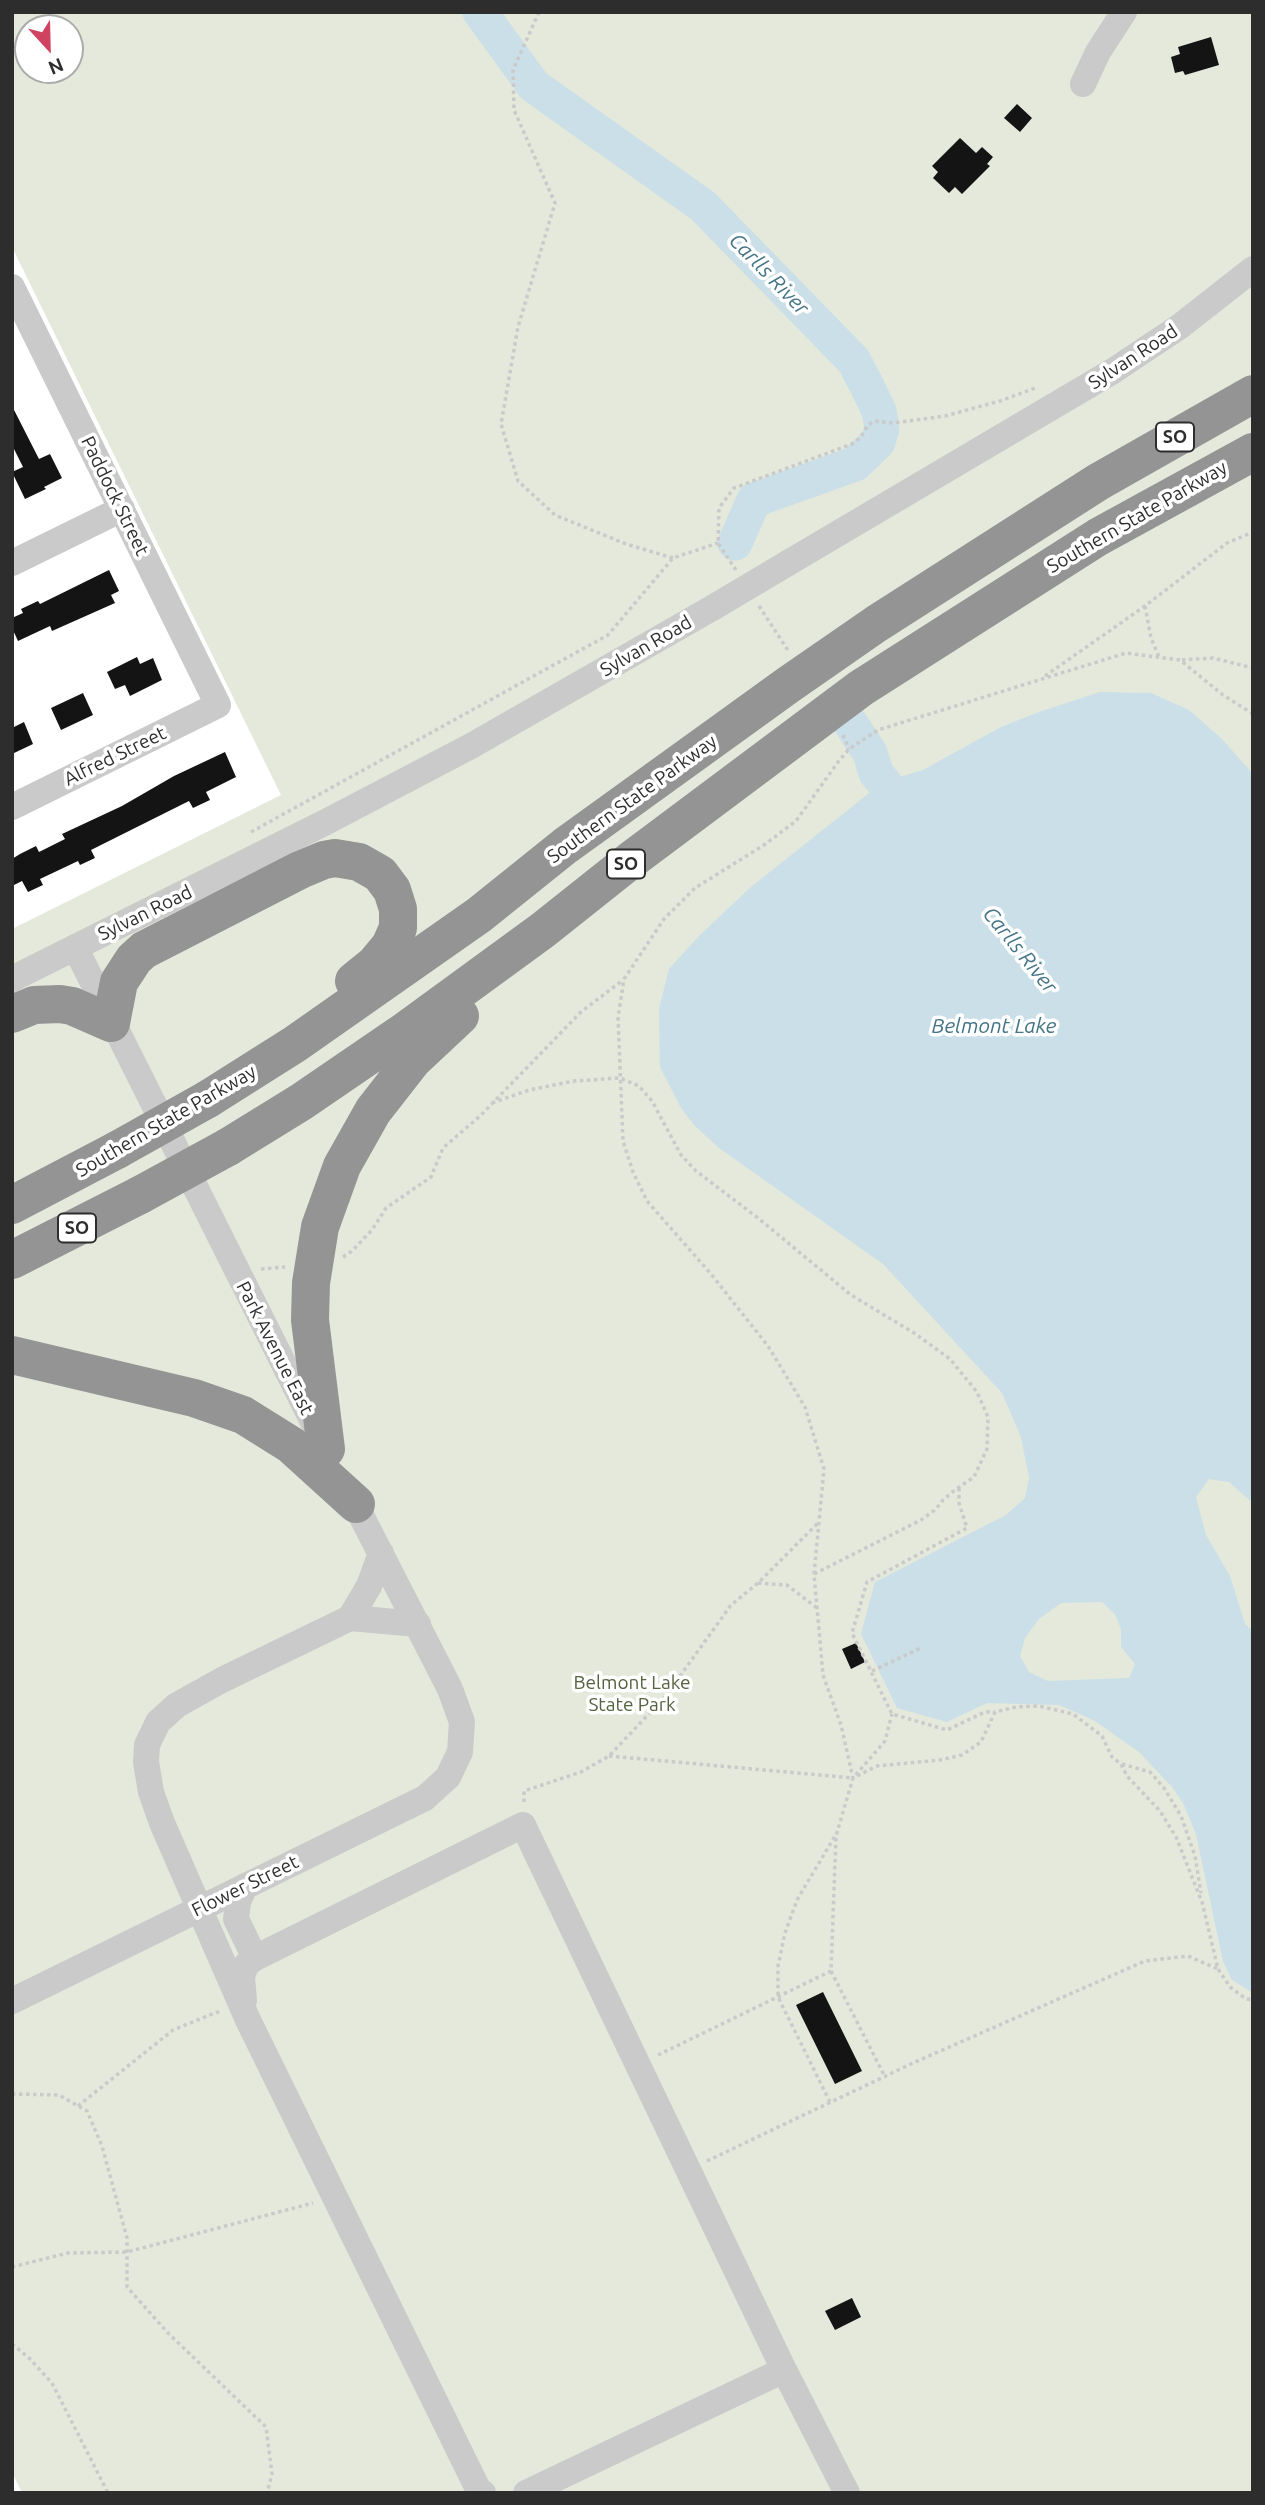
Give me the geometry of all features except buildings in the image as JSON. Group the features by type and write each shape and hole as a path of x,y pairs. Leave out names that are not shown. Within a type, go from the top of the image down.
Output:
{"highway":[{"path":"1098,482 1189,407 1227,384 1253,364"},
{"name":"Southern State Parkway","path":"12,1205 76,1173 208,1099 295,1044 479,915 565,846 788,685 985,552 1098,482 1253,394"},
{"name":"Southern State Parkway","path":"12,1260 141,1195 228,1147 301,1102 402,1033 543,930 631,860 861,688 1015,588 1138,513 1253,452"},
{"path":"1138,513 1253,470"},
{"path":"12,1014 34,1005 60,1004 72,1006 111,1023 119,982 134,959 144,950 313,864 335,858 359,862 380,874 392,890 399,919 396,937 384,956 348,985 295,1044"},
{"path":"326,1449 311,1343 311,1292 320,1227 342,1166 362,1128 400,1074 460,1017 543,930"},
{"path":"12,1184 76,1173"},
{"path":"12,1355 194,1398 243,1415 291,1445 356,1504"}],"street":[{"path":"1083,84 1098,52 1125,12"},
{"name":"Sylvan Road","path":"12,979 326,822 471,746 714,607 1136,357 1253,269"},
{"name":"Paddock Street","path":"12,288 19,316 121,509 218,705"},
{"path":"12,564 121,509"},
{"name":"Alfred Street","path":"12,807 218,705"},
{"name":"Park Avenue East","path":"75,947 326,1449 450,1689 463,1722 460,1752"},
{"path":"350,1618 369,1586 382,1553"},
{"path":"418,1625 350,1618 196,1694 166,1714 151,1734 146,1762 151,1792 162,1823 249,2024 478,2489 483,2493"},
{"name":"Flower Street","path":"12,2001 425,1798 448,1777 460,1752"},
{"path":"249,2024 242,1976 246,1965 255,1958 523,1825 784,2370 846,2493"},
{"path":"245,1886 237,1902 236,1919 255,1958"},
{"path":"526,2493 784,2370"}],"path":[{"path":"539,12 513,71 514,110 555,204 518,327 501,424 518,481 555,515 626,544 673,558"},
{"path":"740,576 718,542 719,508 734,488 852,444 861,438 868,425 874,422 893,423 945,416 1042,386"},
{"path":"1040,680 1145,606 1227,543 1253,532"},
{"path":"248,834 608,635 673,558 718,542"},
{"path":"754,598 790,654"},
{"path":"1145,606 1151,638 1159,657"},
{"path":"337,1261 352,1251 386,1208 431,1177 443,1148 492,1103 581,1012 624,979 664,919 695,888 764,845 796,821 849,749 870,734 1126,653 1180,660 1213,658 1253,668"},
{"path":"1180,660 1223,695 1253,714"},
{"path":"841,731 849,749"},
{"path":"624,979 618,1017 620,1078 623,1141 633,1172 648,1201 768,1346 805,1407 824,1469 814,1574 823,1675 841,1725 853,1778"},
{"path":"492,1103 529,1090 574,1081 620,1078 639,1086 652,1101 681,1156 696,1171 851,1294 950,1359 977,1392 988,1417 987,1449 975,1478 920,1520 814,1574"},
{"path":"885,2076 831,1971 836,1836 853,1778 886,1741 892,1714 852,1633 867,1582 967,1528 959,1503 960,1487"},
{"path":"523,1825 524,1791 581,1772 609,1756 666,1697 731,1605 758,1583 819,1522"},
{"path":"758,1583 788,1585 817,1608"},
{"path":"871,1672 920,1648"},
{"path":"892,1714 947,1730 985,1712 1039,1706 1073,1714 1102,1736 1112,1757 1121,1764 1150,1772 1164,1788 1181,1816 1195,1856 1202,1902 1218,1969 1230,1987 1246,1999 1253,2000"},
{"path":"609,1756 853,1778 877,1766 940,1760 962,1755 981,1742 995,1712"},
{"path":"1121,1764 1127,1776 1160,1811 1176,1837 1202,1902"},
{"path":"830,2102 778,1997 778,1966 785,1933 797,1900 836,1836"},
{"path":"688,2170 885,2076 1145,1961 1188,1956 1218,1969"},
{"path":"638,2065 831,1971"},
{"path":"78,2106 173,2030 218,2012 249,2024"},
{"path":"12,2094 59,2095 87,2111 102,2146 127,2238 127,2287 168,2333 266,2427 272,2474 267,2493"},
{"path":"12,2267 68,2253 127,2252 334,2197"},
{"path":"12,2344 52,2383 108,2493"}],"green space":[{"name":"Belmont Lake State Park","path":"12,12 1253,12 1253,2493 22,2493 12,2472 12,929 281,795 12,247"}],"water":[{"name":"Belmont Lake","path":"1100,692 1151,693 1189,710 1222,739 1253,774 1253,1503 1229,1482 1209,1479 1196,1497 1206,1535 1230,1576 1245,1624 1253,1631 1253,1993 1232,1980 1223,1961 1196,1834 1183,1803 1172,1787 1139,1752 1095,1721 1059,1705 987,1703 947,1722 897,1708 861,1634 875,1582 1006,1515 1025,1498 1029,1478 1021,1437 1002,1393 883,1264 719,1148 694,1125 681,1108 660,1067 659,1009 669,969 699,936 751,887 873,790 870,776 882,769 893,779 923,770 1001,727","holes":["1102,1602 1115,1614 1121,1629 1121,1647 1135,1664 1129,1678 1048,1681 1029,1672 1020,1656 1025,1638 1039,1619 1061,1603"]}],"waterway":[{"name":"Carlls River","path":"480,12 534,86 703,206 854,361 867,386 879,411 882,428 878,442 855,464 754,500 735,543"},
{"name":"Carlls River","path":"851,724 870,753 876,773 906,810"}]}
